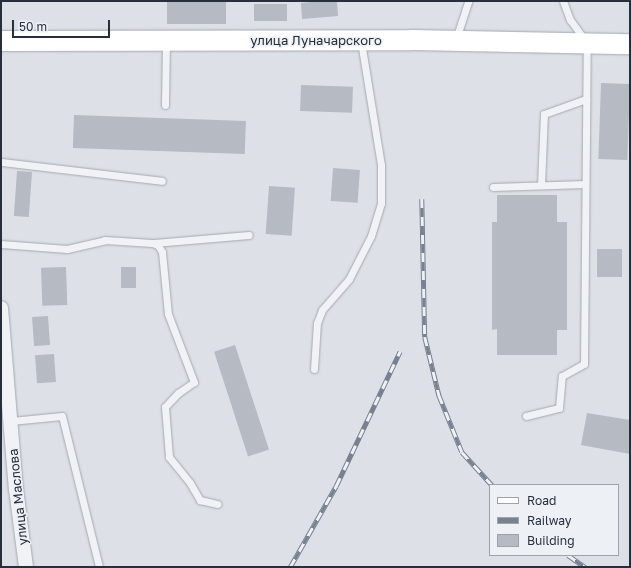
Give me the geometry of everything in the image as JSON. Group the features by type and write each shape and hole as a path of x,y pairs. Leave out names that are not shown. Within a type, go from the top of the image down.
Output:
{"main road":[{"name":"улица Луначарского","path":"1,41 360,40 630,44"}],"street":[{"name":"улица Маслова","path":"1,308 26,567"}],"lane":[{"path":"455,41 468,1"},
{"path":"526,416 559,408 562,376 584,364 587,43 570,20 563,1"},
{"path":"314,369 318,323 322,310 349,279 371,236 381,203 381,165 360,40"},
{"path":"165,105 166,41"},
{"path":"541,185 544,114 586,99"},
{"path":"1,162 162,181"},
{"path":"493,186 585,184"},
{"path":"1,244 67,249 105,240 152,243 249,235"},
{"path":"152,243 158,245 162,252 168,314 194,382 178,393 166,407 169,456 190,483 200,500 218,504"},
{"path":"11,421 62,416 99,567"}],"building":[{"path":"167,1 226,1 226,24 167,24"},
{"path":"337,1 338,16 302,19 301,3"},
{"path":"254,4 287,4 287,21 254,21"},
{"path":"601,83 630,84 627,160 598,159"},
{"path":"301,85 353,87 352,113 300,111"},
{"path":"74,115 246,121 245,154 73,148"},
{"path":"333,168 360,170 358,203 331,201"},
{"path":"17,171 32,172 29,217 14,216"},
{"path":"269,186 295,188 292,236 266,234"},
{"path":"497,195 557,195 557,222 567,222 567,330 557,330 557,355 497,355 497,329 492,330 492,222 497,222"},
{"path":"597,249 622,249 622,277 597,277"},
{"path":"66,267 67,305 42,306 41,268"},
{"path":"121,267 136,267 136,288 121,288"},
{"path":"48,316 50,345 34,346 32,317"},
{"path":"235,345 269,450 248,456 214,352"},
{"path":"54,354 56,382 37,383 35,355"},
{"path":"587,413 630,420 630,454 581,445"}],"railway":[{"path":"422,199 425,337 439,395 462,452 491,484"},
{"path":"290,567 336,486 400,351"},
{"path":"569,556 585,567"}]}
